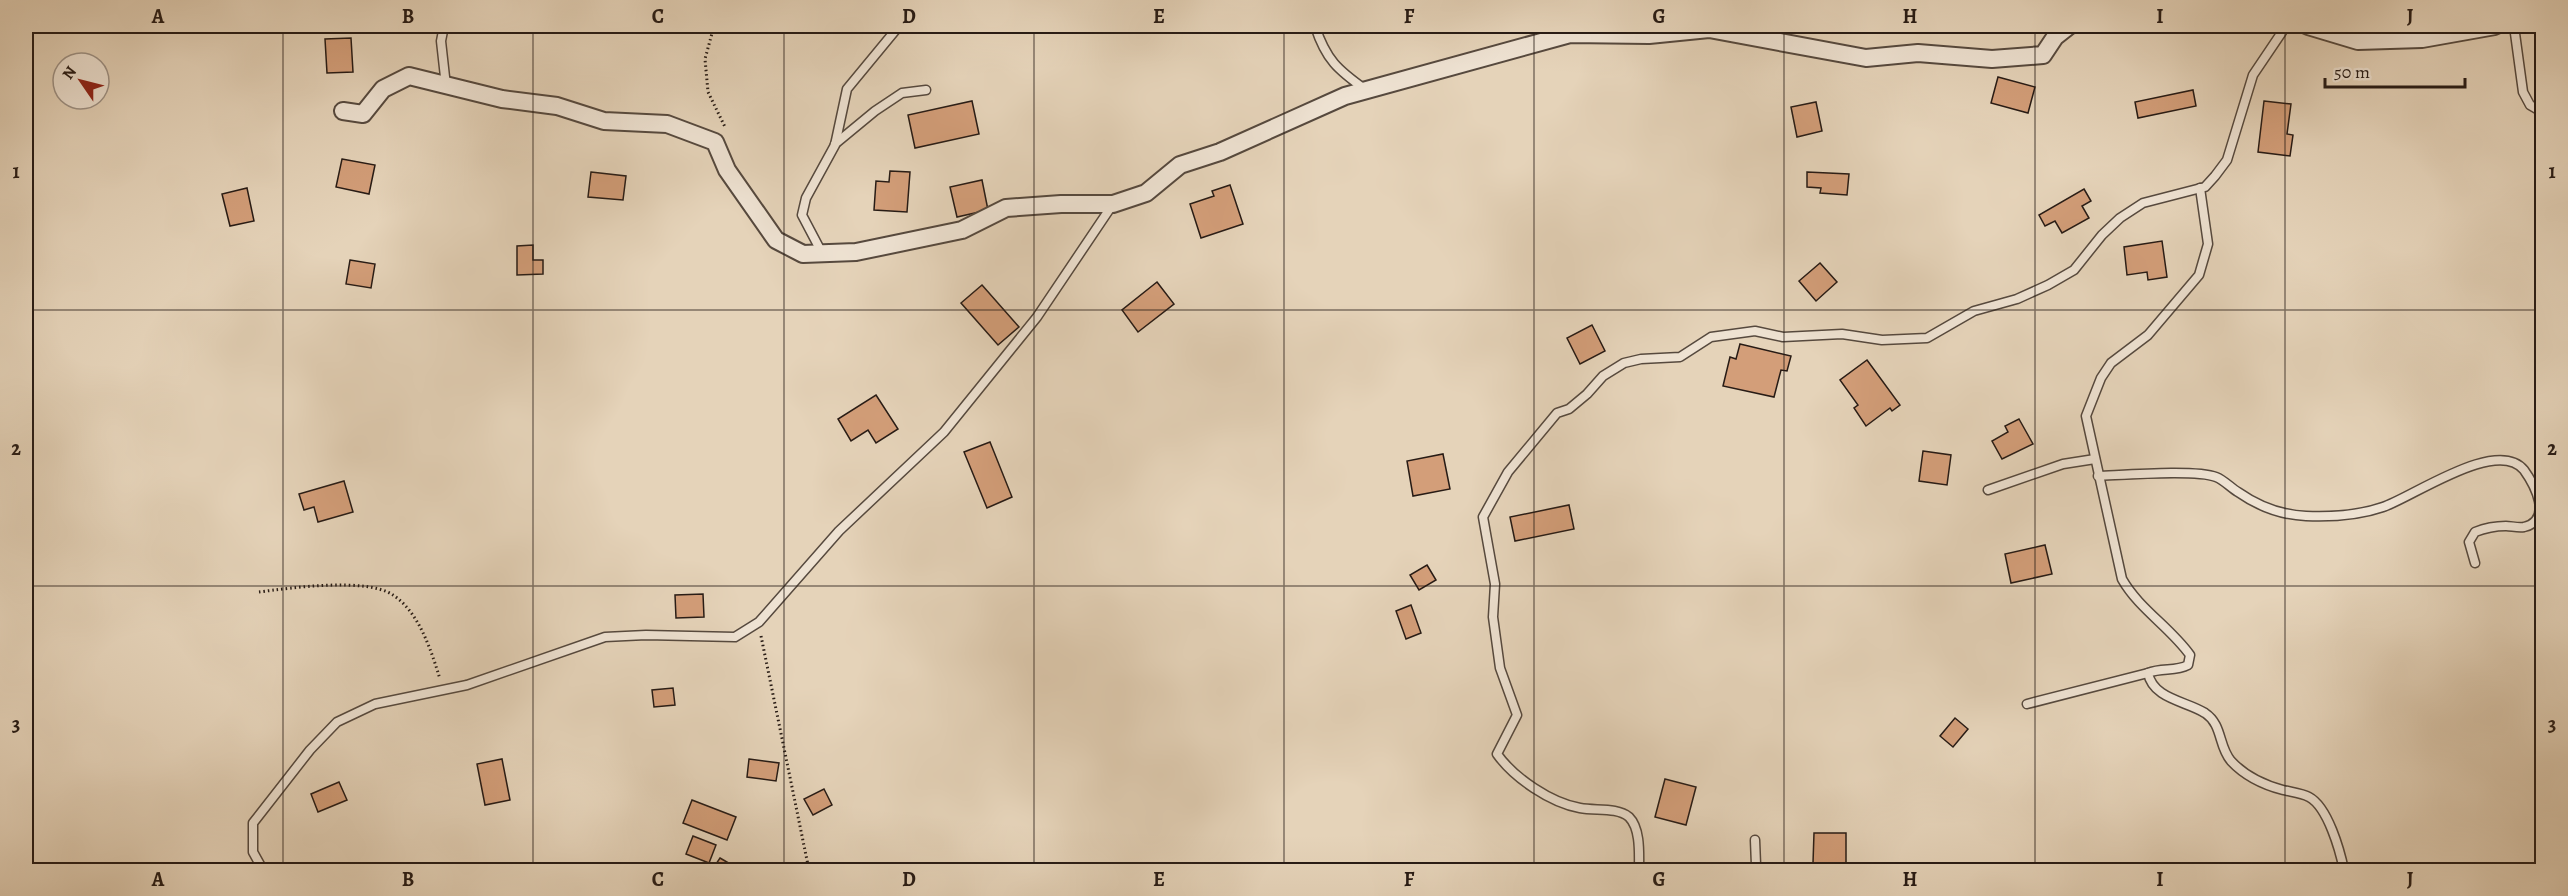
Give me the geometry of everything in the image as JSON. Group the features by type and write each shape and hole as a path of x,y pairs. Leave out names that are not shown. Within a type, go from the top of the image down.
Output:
{"street":[{"path":"343,111 363,114 383,89 409,76 446,87 557,106 604,121 667,124 715,142 727,170 776,240 803,254 856,252 962,230 1006,208 1060,204 1113,204 1146,193 1180,165 1220,152 1345,96 1570,34 1648,36 1709,29 1866,58 1918,53 1992,59 2043,55 2055,37 2069,26"},
{"path":"2308,26 2358,41 2422,39 2495,26"}],"lane":[{"path":"444,26 441,41 446,87"},
{"path":"822,253 802,215 806,198 835,145 847,89 899,26"},
{"path":"1315,26 1321,44 1332,63 1366,90"},
{"path":"1639,870 1637,832 1631,819 1620,811 1564,805 1504,765 1497,754 1517,716 1500,668 1493,617 1495,584 1483,517 1508,472 1557,413 1569,409 1603,376 1624,363 1641,359 1680,357 1711,338 1755,332 1783,337 1842,334 1882,340 1927,338 1974,311 2017,299 2074,270 2102,235 2120,218 2143,202 2200,188 2215,176 2227,160 2253,75 2286,26"},
{"path":"2514,26 2523,92 2530,105 2542,112"},
{"path":"835,145 875,111 902,93 926,90"},
{"path":"2028,704 2157,669 2177,671 2188,665 2190,655 2178,638 2130,593 2122,579 2086,417 2101,378 2111,363 2148,335 2161,316 2199,275 2208,244 2200,188"},
{"path":"263,870 253,852 253,823 323,736 337,722 375,704 497,676 540,658 605,638 646,635 735,637 759,622 839,531 944,432 1037,317 1113,204"},
{"path":"1988,490 2063,464 2095,459"},
{"path":"2098,476 2193,474 2216,477 2253,503 2278,512 2305,516 2345,514 2381,508 2448,475 2499,459 2519,465 2535,484 2539,498 2539,511 2534,521 2524,527 2489,527 2475,532 2469,542 2475,563"},
{"path":"2148,673 2150,682 2157,690 2207,715 2218,727 2230,759 2246,774 2278,788 2310,797 2319,807 2339,848 2344,870"},
{"path":"1755,840 1758,870"}],"path":[{"path":"714,26 705,59 708,92 727,132"},
{"path":"259,592 312,586 360,586 392,594 410,612 423,634 433,656 443,689"},
{"path":"759,622 809,870"}],"building":[{"path":"351,38 353,72 327,73 325,39"},
{"path":"1998,77 2035,87 2028,113 1991,103"},
{"path":"2193,90 2196,106 2138,118 2135,102"},
{"path":"972,101 979,134 915,148 908,115"},
{"path":"2264,101 2291,104 2287,134 2293,135 2290,156 2258,152"},
{"path":"1816,102 1822,131 1797,137 1791,107"},
{"path":"342,159 375,165 369,194 336,187"},
{"path":"890,171 910,172 907,212 874,210 876,181 889,182"},
{"path":"591,172 626,176 623,200 588,197"},
{"path":"1807,172 1849,174 1847,195 1820,193 1821,188 1807,187"},
{"path":"982,180 988,210 957,217 950,187"},
{"path":"1230,185 1243,224 1201,238 1190,204 1214,196 1212,191"},
{"path":"247,188 254,221 230,226 222,194"},
{"path":"2084,189 2091,201 2082,206 2089,218 2062,233 2055,221 2045,226 2039,215"},
{"path":"2162,241 2167,277 2148,280 2147,272 2127,275 2124,247"},
{"path":"533,245 533,260 543,260 543,274 517,275 517,246"},
{"path":"350,260 375,264 371,288 346,284"},
{"path":"1820,263 1837,282 1816,301 1799,281"},
{"path":"1157,282 1174,304 1138,332 1122,310"},
{"path":"982,285 1019,327 998,345 961,303"},
{"path":"1592,325 1605,351 1580,364 1567,338"},
{"path":"1740,344 1791,356 1787,371 1781,370 1774,397 1723,386 1730,357 1736,359"},
{"path":"1867,360 1900,405 1892,411 1890,408 1866,426 1854,408 1858,405 1840,380"},
{"path":"876,395 898,429 876,443 868,430 851,441 838,419"},
{"path":"2019,419 2033,444 2002,459 1992,441 2008,432 2005,426"},
{"path":"990,442 1012,497 987,508 964,452"},
{"path":"1923,451 1951,455 1947,485 1919,481"},
{"path":"1443,454 1450,489 1413,496 1407,461"},
{"path":"344,481 353,512 318,522 314,507 304,510 299,494"},
{"path":"1569,505 1574,529 1515,541 1510,517"},
{"path":"2045,545 2052,574 2011,583 2005,554"},
{"path":"1427,565 1436,580 1419,590 1410,575"},
{"path":"703,594 704,617 676,618 675,595"},
{"path":"1411,605 1421,633 1406,639 1396,611"},
{"path":"673,688 675,705 654,707 652,690"},
{"path":"1955,718 1968,729 1953,747 1940,736"},
{"path":"502,759 510,800 485,805 477,764"},
{"path":"749,759 779,763 776,781 747,777"},
{"path":"1665,779 1696,787 1686,825 1655,817"},
{"path":"339,782 347,800 318,812 311,794"},
{"path":"824,789 832,805 813,815 804,799"},
{"path":"692,800 736,817 727,840 683,823"},
{"path":"1814,833 1846,833 1846,863 1813,863"},
{"path":"693,836 716,845 709,863 686,854"},
{"path":"720,858 737,868 735,870 712,870"}]}
